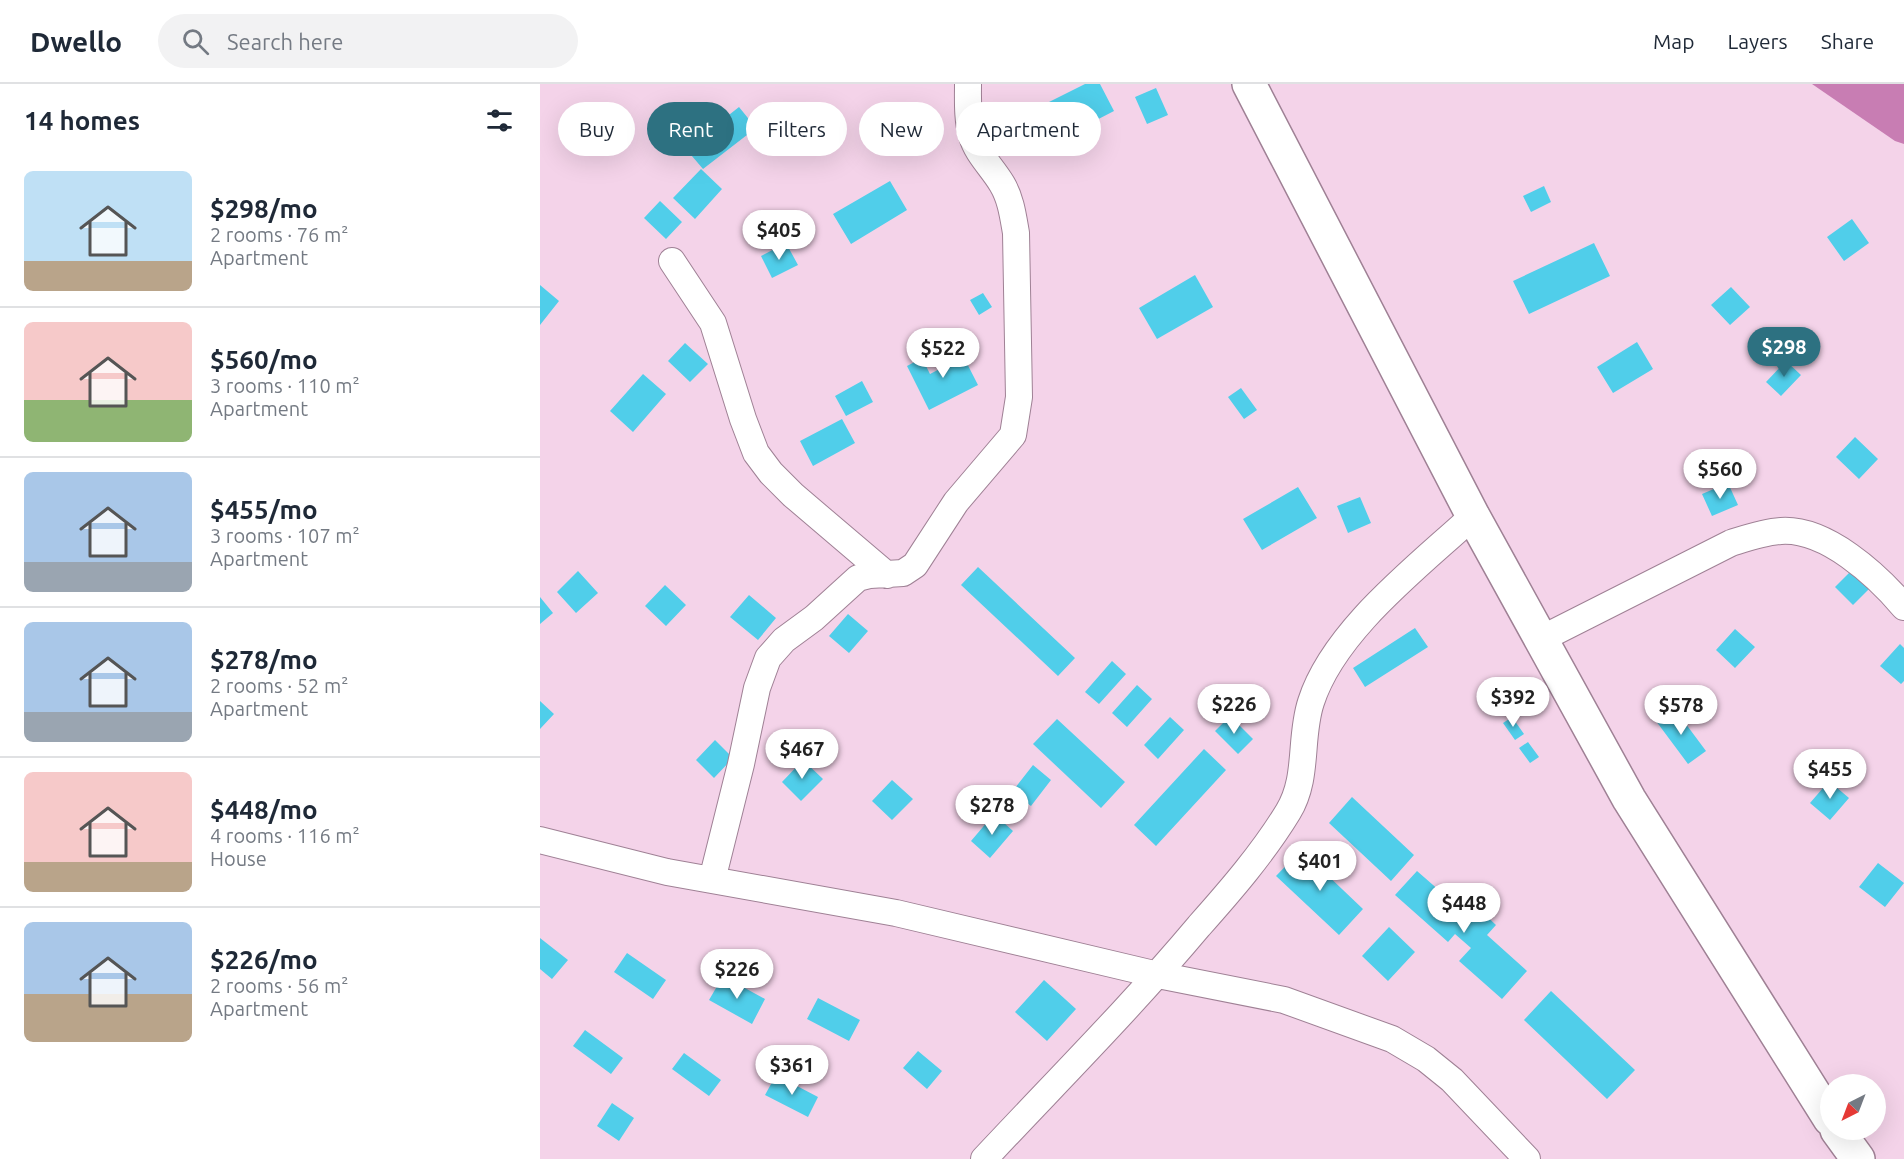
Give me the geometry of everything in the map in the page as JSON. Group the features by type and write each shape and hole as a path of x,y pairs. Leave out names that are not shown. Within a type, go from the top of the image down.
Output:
{"street":[{"path":"712,880 757,688 768,658 784,640 814,618 858,578 903,573 915,565 956,502 1012,435 1019,397 1016,233 1011,208 1003,186 978,150 972,137 968,117 968,84"},
{"path":"1249,84 1473,516 1629,799 1820,1103"},
{"path":"672,261 713,323 756,453 771,473 793,495 887,575"},
{"path":"984,1159 1158,975 1251,866 1290,810 1301,783 1311,702 1328,664 1363,620 1473,516"},
{"path":"1540,639 1731,543 1783,530 1809,535 1836,546 1868,572 1904,607"},
{"path":"540,840 667,872 896,913 1158,975 1284,1000 1392,1039 1426,1059 1452,1080 1527,1159"},
{"path":"1844,1140 1858,1159"}],"shaded area":[{"path":"1812,84 1904,84 1904,144 1895,141"}],"building":[{"path":"1085,84 1100,84 1114,111 1101,118 1101,102 1049,102"},
{"path":"1156,88 1168,115 1147,124 1135,97"},
{"path":"739,107 746,116 746,136 734,145 734,111"},
{"path":"692,156 720,156 703,169"},
{"path":"701,169 722,189 695,219 673,198"},
{"path":"890,181 907,210 851,244 833,214"},
{"path":"1544,186 1551,202 1531,212 1523,196"},
{"path":"660,201 682,222 666,239 644,218"},
{"path":"1852,219 1869,243 1844,261 1827,237"},
{"path":"786,243 798,265 772,278 761,256"},
{"path":"1594,243 1610,276 1529,314 1513,281"},
{"path":"1195,275 1213,307 1157,339 1139,308"},
{"path":"540,285 559,301 540,325"},
{"path":"1731,287 1750,307 1730,325 1711,305"},
{"path":"983,293 992,307 979,315 970,300"},
{"path":"1637,342 1653,369 1613,393 1597,367"},
{"path":"685,343 708,364 690,382 668,361"},
{"path":"957,344 978,385 929,410 907,366 922,358 930,374 953,362 947,349"},
{"path":"1786,361 1801,375 1781,396 1766,382"},
{"path":"643,374 666,394 633,432 610,411"},
{"path":"862,381 873,402 846,416 835,396"},
{"path":"1241,388 1257,410 1244,419 1228,397"},
{"path":"842,419 855,443 813,466 800,441"},
{"path":"1855,437 1878,459 1859,479 1836,457"},
{"path":"1728,483 1738,505 1712,516 1702,494"},
{"path":"1298,487 1317,518 1262,550 1243,519"},
{"path":"1360,497 1371,523 1348,533 1337,506"},
{"path":"1856,566 1874,584 1853,605 1835,587"},
{"path":"978,567 1075,658 1058,676 961,585"},
{"path":"578,571 598,593 576,613 557,592"},
{"path":"665,585 686,605 666,626 645,606"},
{"path":"749,595 776,618 758,640 730,617"},
{"path":"540,597 553,613 540,624"},
{"path":"848,614 868,631 849,653 829,636"},
{"path":"1415,628 1428,647 1365,687 1353,668"},
{"path":"1735,629 1755,647 1735,668 1716,650"},
{"path":"1900,644 1904,648 1904,681 1901,684 1880,666"},
{"path":"1112,661 1126,674 1099,704 1085,692"},
{"path":"1137,685 1152,699 1127,727 1112,713"},
{"path":"540,701 554,714 540,729"},
{"path":"1674,708 1706,751 1688,764 1656,721"},
{"path":"1230,716 1253,739 1238,754 1215,731"},
{"path":"1170,717 1184,730 1158,759 1144,745"},
{"path":"1512,717 1524,734 1515,740 1503,723"},
{"path":"1057,719 1125,782 1101,808 1033,744"},
{"path":"715,740 733,758 714,778 696,760"},
{"path":"1528,742 1539,757 1530,763 1519,748"},
{"path":"1204,749 1226,770 1156,846 1134,825"},
{"path":"803,760 823,779 801,801 782,782"},
{"path":"1033,765 1051,780 1031,806 1012,792"},
{"path":"892,780 913,799 892,820 872,801"},
{"path":"1829,781 1849,798 1830,820 1810,803"},
{"path":"1352,797 1414,855 1391,881 1329,823"},
{"path":"994,814 1013,831 990,858 971,841"},
{"path":"1301,850 1363,909 1339,935 1276,876"},
{"path":"1878,863 1904,883 1885,907 1859,887"},
{"path":"1417,871 1472,919 1480,910 1496,925 1487,935 1527,971 1502,999 1459,961 1471,948 1455,934 1448,942 1395,895"},
{"path":"1389,927 1415,952 1388,981 1362,956"},
{"path":"540,938 568,960 552,979 540,969"},
{"path":"627,953 666,980 653,999 614,972"},
{"path":"723,976 765,999 752,1024 709,1000"},
{"path":"1044,980 1076,1009 1047,1041 1015,1012"},
{"path":"1551,991 1635,1070 1607,1099 1524,1020"},
{"path":"818,998 860,1020 849,1041 807,1019"},
{"path":"585,1030 623,1058 611,1074 573,1046"},
{"path":"918,1051 942,1071 927,1089 903,1068"},
{"path":"684,1053 721,1080 709,1096 672,1069"},
{"path":"776,1075 818,1097 808,1117 765,1095"},
{"path":"612,1103 634,1118 619,1141 597,1126"}]}
